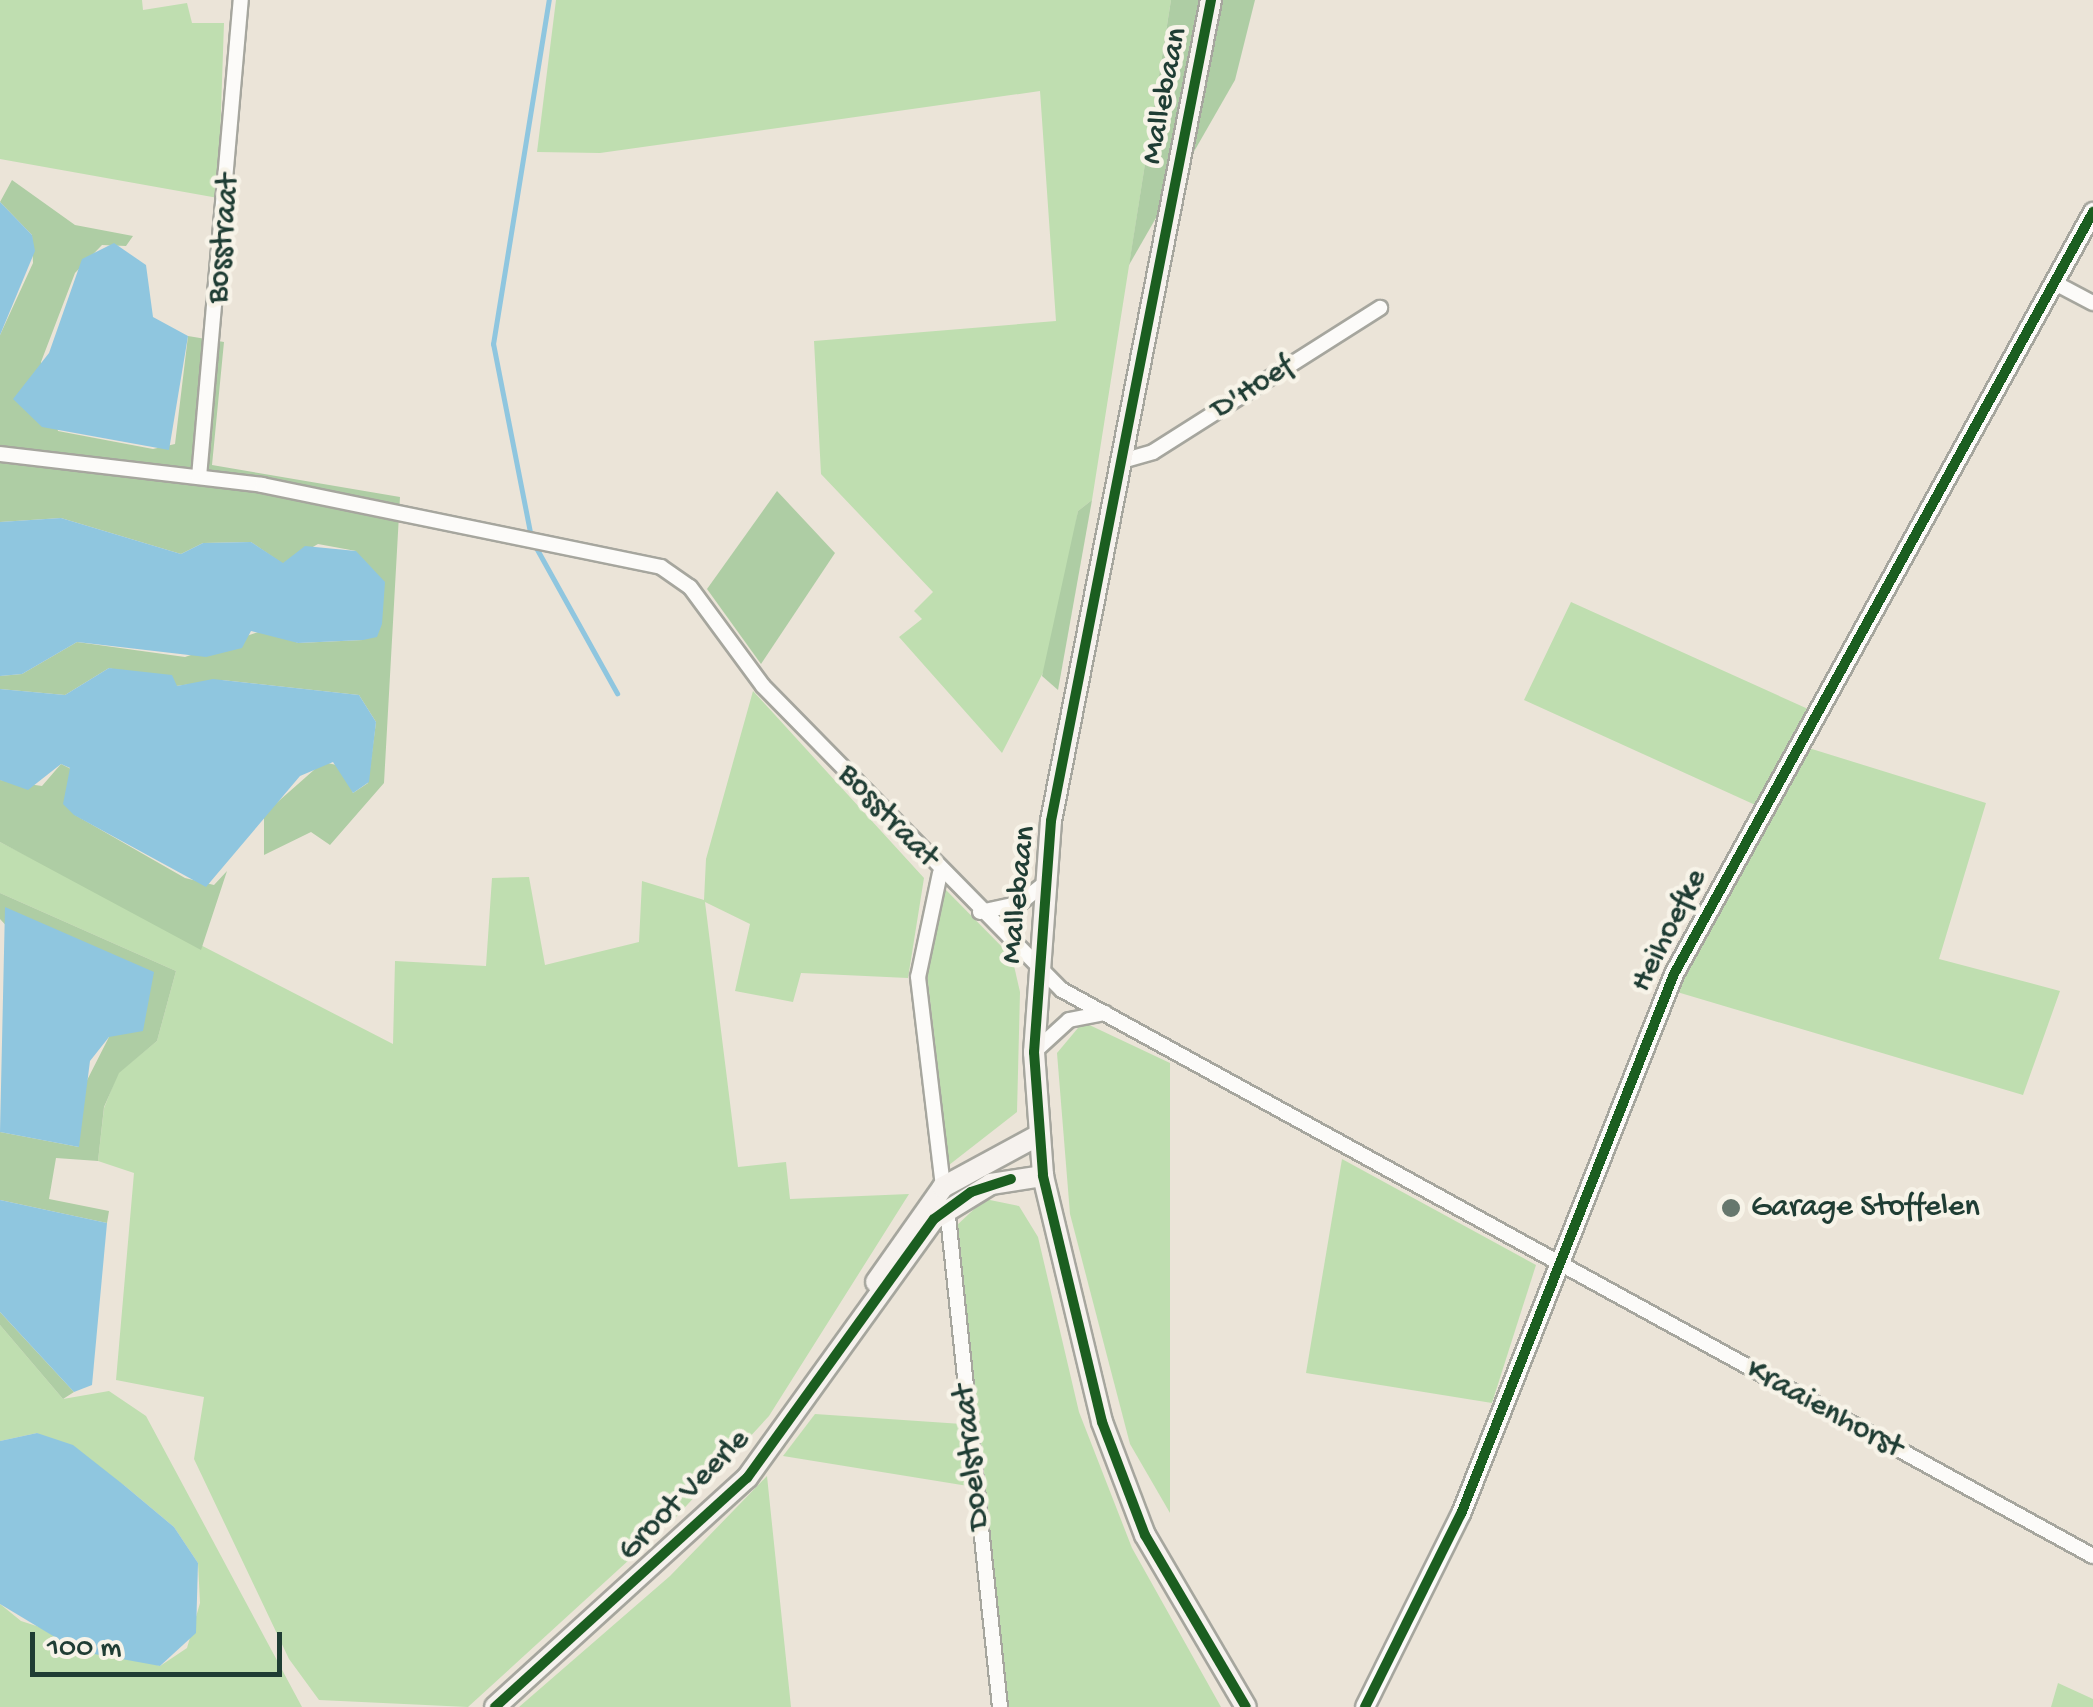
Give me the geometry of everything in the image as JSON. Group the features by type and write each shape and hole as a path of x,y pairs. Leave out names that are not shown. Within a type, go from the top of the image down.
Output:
{"main road":[{"name":"Mallebaan","path":"1210,0 1042,886 1034,1052 1043,1176 1074,1323 1133,1503 1246,1707"},
{"name":"Groot Veerle","path":"495,1707 747,1478 822,1380 945,1197 1038,1136"},
{"name":"Groot Veerle","path":"945,1197 991,1184 1043,1176"}],"street":[{"name":"Bosstraat","path":"199,477 230,206 241,0"},
{"name":"Heihoefke","path":"1365,1707 1461,1514 1555,1264 1698,926 2093,212"},
{"path":"2054,283 2093,302"},
{"name":"D'Hoef","path":"1122,461 1153,452 1380,308"},
{"name":"Bosstraat","path":"0,454 199,477 661,567 690,587 763,686 1036,972 1555,1264"},
{"name":"Doelstraat","path":"940,873 918,977 1000,1707"},
{"path":"980,912 1019,904 1042,886"},
{"path":"1034,1052 1069,1020 1106,1013"},
{"name":"Kraaienhorst","path":"1555,1264 2093,1556"}],"green space":[{"path":"0,0 142,0 143,10 187,3 192,23 224,23 218,198 0,159"},
{"path":"556,0 1171,0 1092,500 1078,511 1054,651 1002,753 899,637 922,619 914,611 933,592 821,474 814,341 1056,321 1040,91 600,153 537,152"},
{"path":"1171,0 1255,0 1235,80 1129,265"},
{"path":"12,180 75,225 133,236 126,246 102,245 75,273 41,362 58,431 153,449 175,444 188,336 224,342 212,465 400,497 384,783 330,845 311,832 264,855 264,814 323,762 341,766 353,793 368,783 376,722 359,695 222,680 176,686 109,668 65,695 0,689 0,676 22,674 77,642 185,657 267,629 298,643 363,640 356,551 318,544 283,564 251,542 203,543 181,554 61,518 0,522 0,335 33,263 32,235 0,202"},
{"path":"777,491 835,553 761,664 707,589"},
{"path":"1092,500 1058,690 1042,676 1078,511"},
{"path":"1571,602 1817,713 1799,745 1986,803 1939,959 2060,991 2023,1095 1667,989 1762,808 1524,700"},
{"path":"753,691 924,878 908,978 801,973 793,1002 735,991 750,924 705,902 738,1167 786,1162 790,1199 909,1194 769,1416 676,1517 468,1707 319,1700 289,1659 194,1459 204,1397 116,1380 134,1173 98,1161 104,1108 118,1073 157,1041 176,971 0,893 0,842 393,1044 395,961 486,966 492,878 529,877 545,965 639,942 642,881 704,900 706,859"},
{"path":"61,764 71,769 75,815 185,878 214,885 227,871 201,950 0,842 0,780 42,786"},
{"path":"944,888 1012,957 1020,992 1017,1112 949,1165 927,974"},
{"path":"0,893 176,971 157,1041 119,1073 104,1107 98,1161 56,1158 49,1199 109,1211 107,1223 0,1200 0,1132 79,1147 80,1094 109,1037 0,919"},
{"path":"1083,1022 1170,1063 1170,1513 1130,1444 1070,1214 1057,1053"},
{"path":"1342,1159 1536,1265 1492,1403 1306,1373"},
{"path":"985,1199 1019,1206 1038,1237 1079,1412 1132,1548 1221,1707 1009,1707 956,1226"},
{"path":"0,1312 74,1392 63,1399 0,1325"},
{"path":"0,1325 63,1399 109,1391 146,1416 302,1707 0,1707 0,1604 21,1621 160,1666 187,1648 200,1603 198,1563 174,1527 125,1486 37,1433 0,1441"},
{"path":"815,1414 962,1424 968,1486 783,1456"},
{"path":"767,1476 791,1707 519,1707 670,1576"},
{"path":"2058,1683 2093,1699 2093,1707 2051,1707"}],"water":[{"path":"0,202 32,235 35,251 0,335"},
{"path":"114,243 146,265 153,317 188,336 169,450 42,427 13,399 49,353 82,259"},
{"path":"61,518 181,554 203,543 251,542 283,563 305,546 356,551 385,582 382,624 377,637 363,640 298,643 251,631 242,648 206,657 77,642 22,674 0,676 0,522"},
{"path":"109,668 172,675 177,686 213,679 359,695 376,722 369,782 353,793 333,762 300,776 206,887 74,815 63,804 70,768 61,764 28,790 0,780 0,689 65,695"},
{"path":"5,907 154,972 143,1031 109,1037 90,1061 79,1147 0,1132"},
{"path":"0,1200 107,1223 92,1385 74,1392 0,1312"},
{"path":"37,1433 73,1445 125,1486 174,1527 198,1563 196,1633 160,1666 78,1651 0,1604 0,1441"}],"waterway":[{"path":"530,532 493,344 549,0"},
{"path":"534,544 617,693"}],"cycle path":[{"path":"1211,0 1051,821 1034,1052 1043,1176 1102,1422 1145,1535 1246,1707"},
{"path":"1365,1707 1461,1514 1674,974 2093,212"},
{"path":"495,1707 747,1478 934,1219 971,1192 1011,1179"}],"place":[{"name":"Garage Stoffelen","path":"1731,1208"}]}
